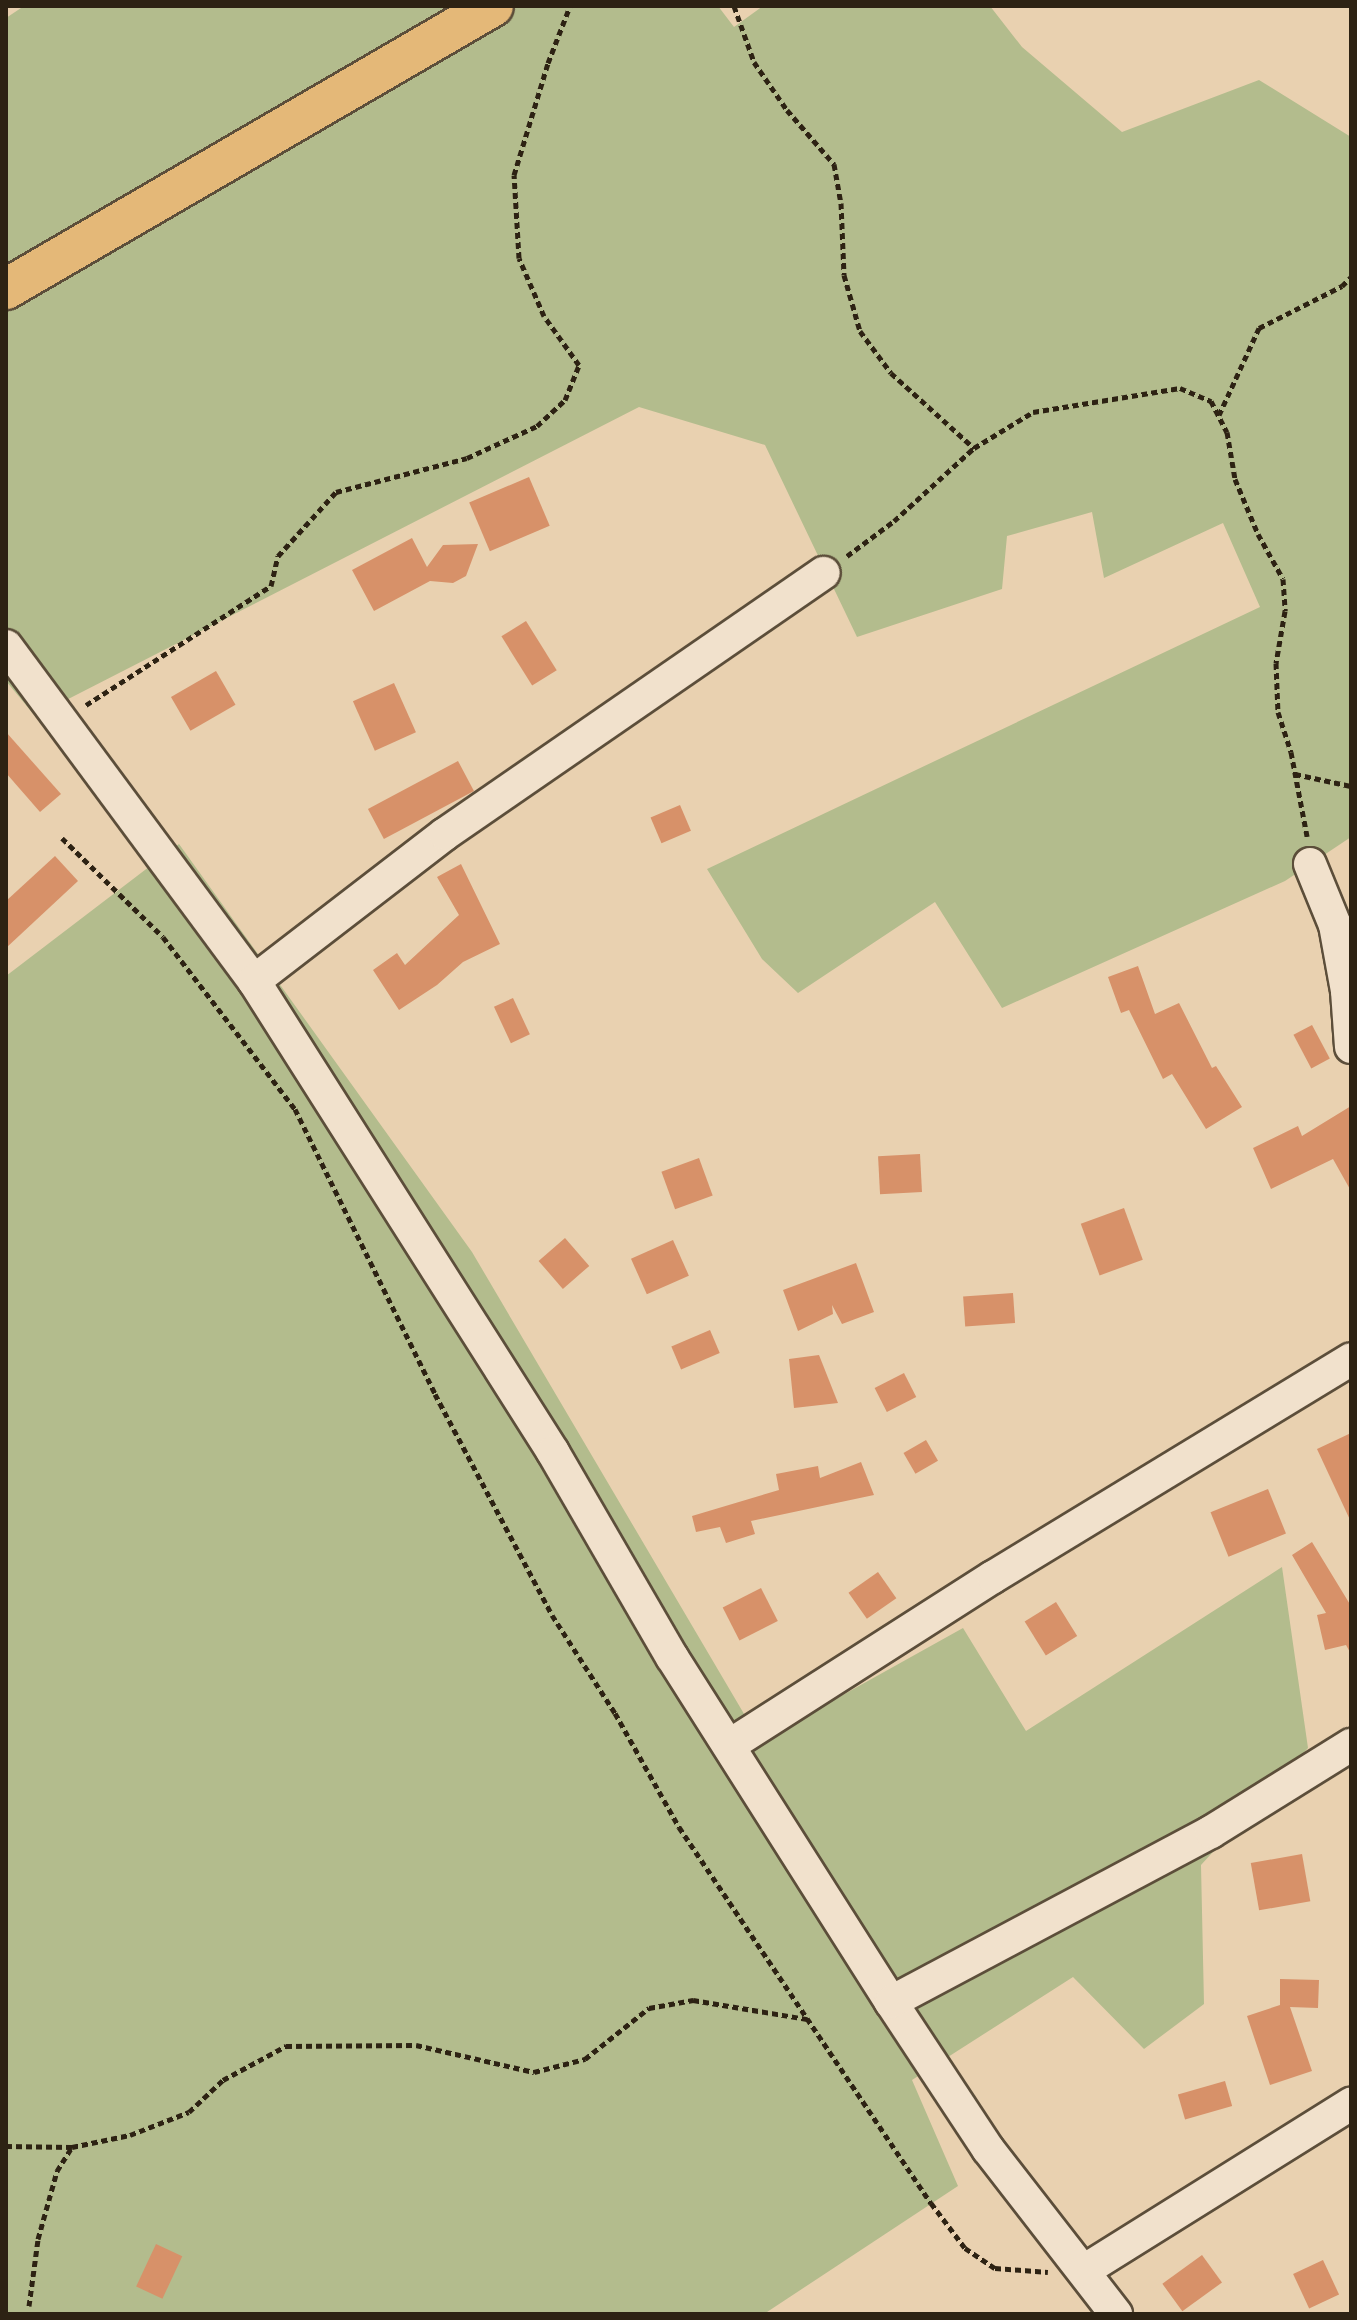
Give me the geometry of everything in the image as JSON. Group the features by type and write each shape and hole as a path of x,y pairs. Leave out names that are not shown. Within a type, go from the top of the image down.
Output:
{"main road":[{"path":"6,289 493,6"}],"street":[{"path":"254,981 445,834 824,573"},
{"path":"6,646 254,981 553,1452 672,1657 891,2002 988,2149 1085,2270 1116,2314"},
{"path":"1310,864 1335,925 1347,991 1351,1047"},
{"path":"730,1745 993,1577 1351,1359"},
{"path":"891,2002 1211,1832 1351,1745"},
{"path":"1085,2270 1351,2104"}],"path":[{"path":"62,721 271,586 278,556 336,492 467,458 537,426 565,400 579,365 544,316 519,258 514,175 548,63 570,6"},
{"path":"734,6 754,62 787,110 834,164 841,203 844,275 860,331 891,373 974,448"},
{"path":"1219,416 1259,328 1342,286 1351,277"},
{"path":"824,573 894,521 974,448 1033,412 1180,388 1211,401 1227,432 1235,479 1258,534 1283,579 1285,611 1276,663 1278,712 1295,774 1310,864"},
{"path":"1295,774 1351,786"},
{"path":"62,838 163,937 295,1109 428,1380 552,1615 615,1713 679,1827 965,2248 995,2268 1046,2272 1085,2270"},
{"path":"6,2146 72,2147 130,2135 189,2112 223,2080 286,2046 416,2045 534,2072 585,2059 649,2008 693,2000 808,2020"},
{"path":"29,2306 46,2212 57,2171 72,2147"}],"green space":[{"path":"24,6 718,6 734,27 763,6 990,6 1022,47 1122,132 1259,80 1351,137 1351,837 1285,881 1002,1008 935,902 798,993 762,959 707,869 1260,607 1223,523 1104,578 1092,512 1007,536 1002,589 857,637 765,445 639,407 35,716 6,681 6,18"},
{"path":"179,844 472,1252 760,1741 963,1628 1026,1731 1282,1567 1308,1748 1201,1865 1204,2004 1144,2049 1073,1977 912,2080 958,2186 764,2314 6,2314 6,976"}],"building":[{"path":"529,477 550,526 490,551 469,502"},
{"path":"412,538 427,567 443,545 478,544 466,576 453,583 430,581 374,611 352,570"},
{"path":"526,621 557,670 532,686 501,636"},
{"path":"216,671 236,705 190,731 171,697"},
{"path":"394,683 416,732 375,751 353,701"},
{"path":"6,732 61,794 40,812 6,773"},
{"path":"458,761 474,791 384,839 368,809"},
{"path":"680,805 691,831 661,843 651,818"},
{"path":"55,856 78,881 6,948 6,901"},
{"path":"461,864 500,944 463,962 437,985 399,1010 373,970 397,953 405,965 459,915 437,877"},
{"path":"1138,966 1155,1014 1179,1003 1212,1068 1216,1066 1242,1107 1206,1129 1172,1074 1163,1079 1129,1010 1121,1013 1108,977"},
{"path":"513,998 530,1034 511,1043 494,1007"},
{"path":"1312,1025 1330,1059 1311,1068 1293,1035"},
{"path":"1351,1106 1351,1191 1333,1159 1271,1189 1253,1148 1298,1126 1302,1136"},
{"path":"920,1154 922,1192 880,1194 878,1156"},
{"path":"699,1158 713,1196 675,1209 661,1172"},
{"path":"1124,1208 1143,1260 1100,1275 1081,1224"},
{"path":"565,1238 589,1266 563,1289 539,1261"},
{"path":"673,1240 689,1276 647,1294 631,1259"},
{"path":"856,1263 874,1312 842,1324 832,1305 833,1314 798,1331 783,1290"},
{"path":"1013,1293 1015,1323 965,1326 963,1296"},
{"path":"710,1330 720,1353 681,1369 671,1346"},
{"path":"819,1355 838,1403 794,1408 789,1359"},
{"path":"904,1373 916,1397 887,1412 875,1388"},
{"path":"1351,1433 1351,1522 1317,1449"},
{"path":"926,1440 938,1461 915,1474 903,1453"},
{"path":"861,1462 874,1495 751,1521 755,1534 726,1543 720,1527 696,1532 692,1516 779,1490 776,1474 818,1466 820,1478"},
{"path":"1268,1489 1286,1534 1228,1557 1211,1512"},
{"path":"1312,1542 1351,1606 1351,1654 1346,1645 1325,1650 1317,1615 1326,1613 1292,1555"},
{"path":"878,1572 896,1598 867,1619 849,1593"},
{"path":"761,1588 778,1621 739,1640 723,1608"},
{"path":"1056,1602 1077,1636 1046,1656 1025,1622"},
{"path":"1302,1854 1310,1901 1259,1910 1251,1863"},
{"path":"1280,1979 1319,1980 1318,2008 1290,2007 1312,2071 1270,2085 1247,2016 1280,2005"},
{"path":"1225,2081 1232,2106 1185,2119 1178,2095"},
{"path":"156,2244 182,2256 162,2299 136,2287"},
{"path":"1202,2255 1222,2283 1182,2311 1162,2284"},
{"path":"1323,2260 1339,2294 1309,2308 1293,2274"}]}
